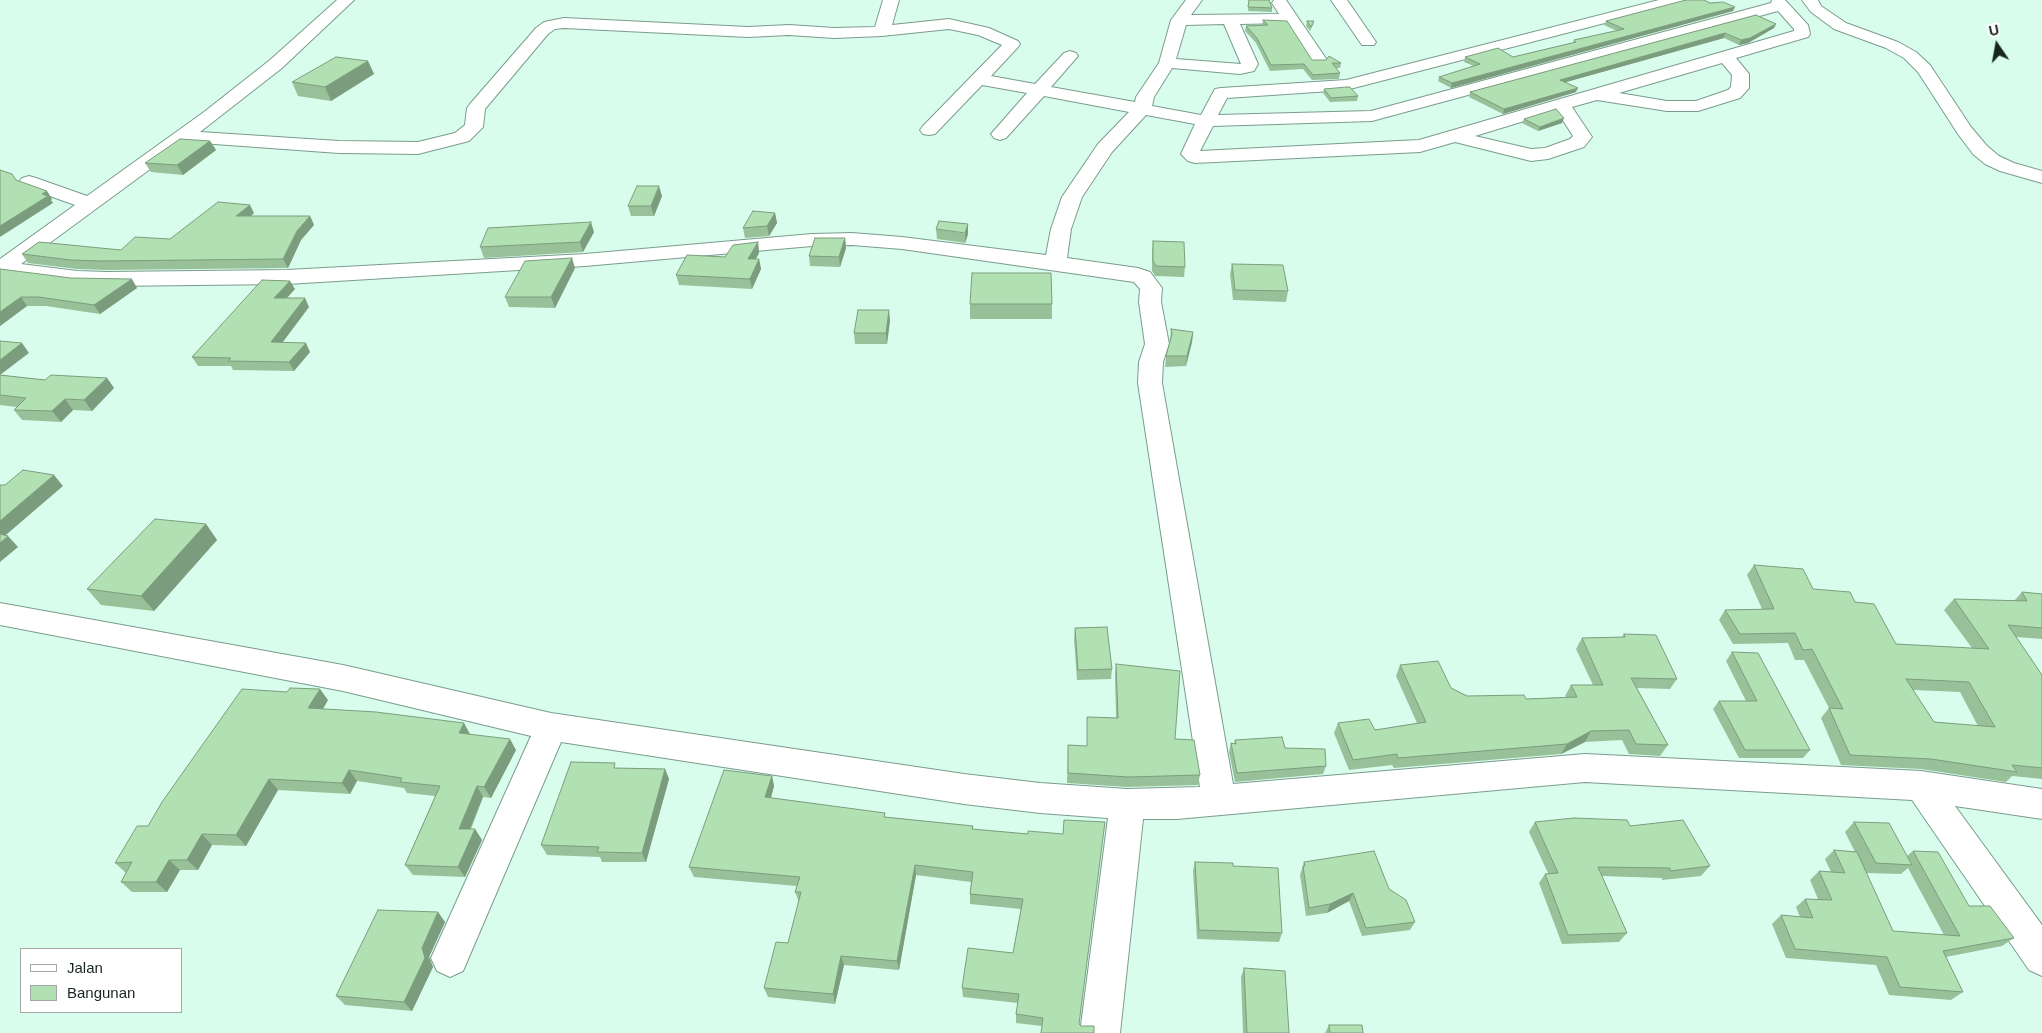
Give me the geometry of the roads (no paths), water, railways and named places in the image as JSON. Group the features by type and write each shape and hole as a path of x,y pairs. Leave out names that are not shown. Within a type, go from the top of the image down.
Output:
{"street":[{"path":"1,268 196,126 276,64 346,0"},
{"path":"882,31 891,0"},
{"path":"1055,263 1061,228 1072,197 1105,148 1142,109 1145,97 1167,63 1179,20 1194,0"},
{"path":"1278,0 1319,60"},
{"path":"1339,0 1368,42"},
{"path":"980,79 1206,121 1372,116 1521,77 1782,2 1802,28 1802,34 1410,148 1192,156 1190,152 1206,121 1220,94 1223,92 1339,86 1677,0"},
{"path":"1810,0 1821,13 1840,26 1892,45 1910,55 1924,69 1964,130 1980,150 1992,160 2007,168 2042,177"},
{"path":"1179,20 1289,18"},
{"path":"1167,63 1240,69 1248,67 1250,64 1230,19"},
{"path":"196,126 339,147 418,148 462,137 474,127 476,108 542,31 550,25 564,23 748,32 789,30 834,33 882,31 949,24 983,31 1012,44 929,130"},
{"path":"1455,136 1532,155 1548,153 1577,143 1583,137 1567,103 1542,87 1472,53"},
{"path":"1000,134 1070,56"},
{"path":"1595,94 1667,106 1698,106 1734,94 1740,88 1741,74 1725,56"},
{"path":"29,182 90,204"},
{"path":"1,268 77,278 107,279 288,277 585,260 812,240 852,239 902,242 1130,272 1142,277 1151,288 1150,302 1158,344 1151,362 1150,382 1219,800"},
{"path":"0,614 334,676 551,727 964,789 1040,798 1127,804 1177,804 1585,768 1921,786 2042,804"},
{"path":"450,958 551,727"},
{"path":"1921,786 2042,957"},
{"path":"1100,1033 1127,804"}]}
